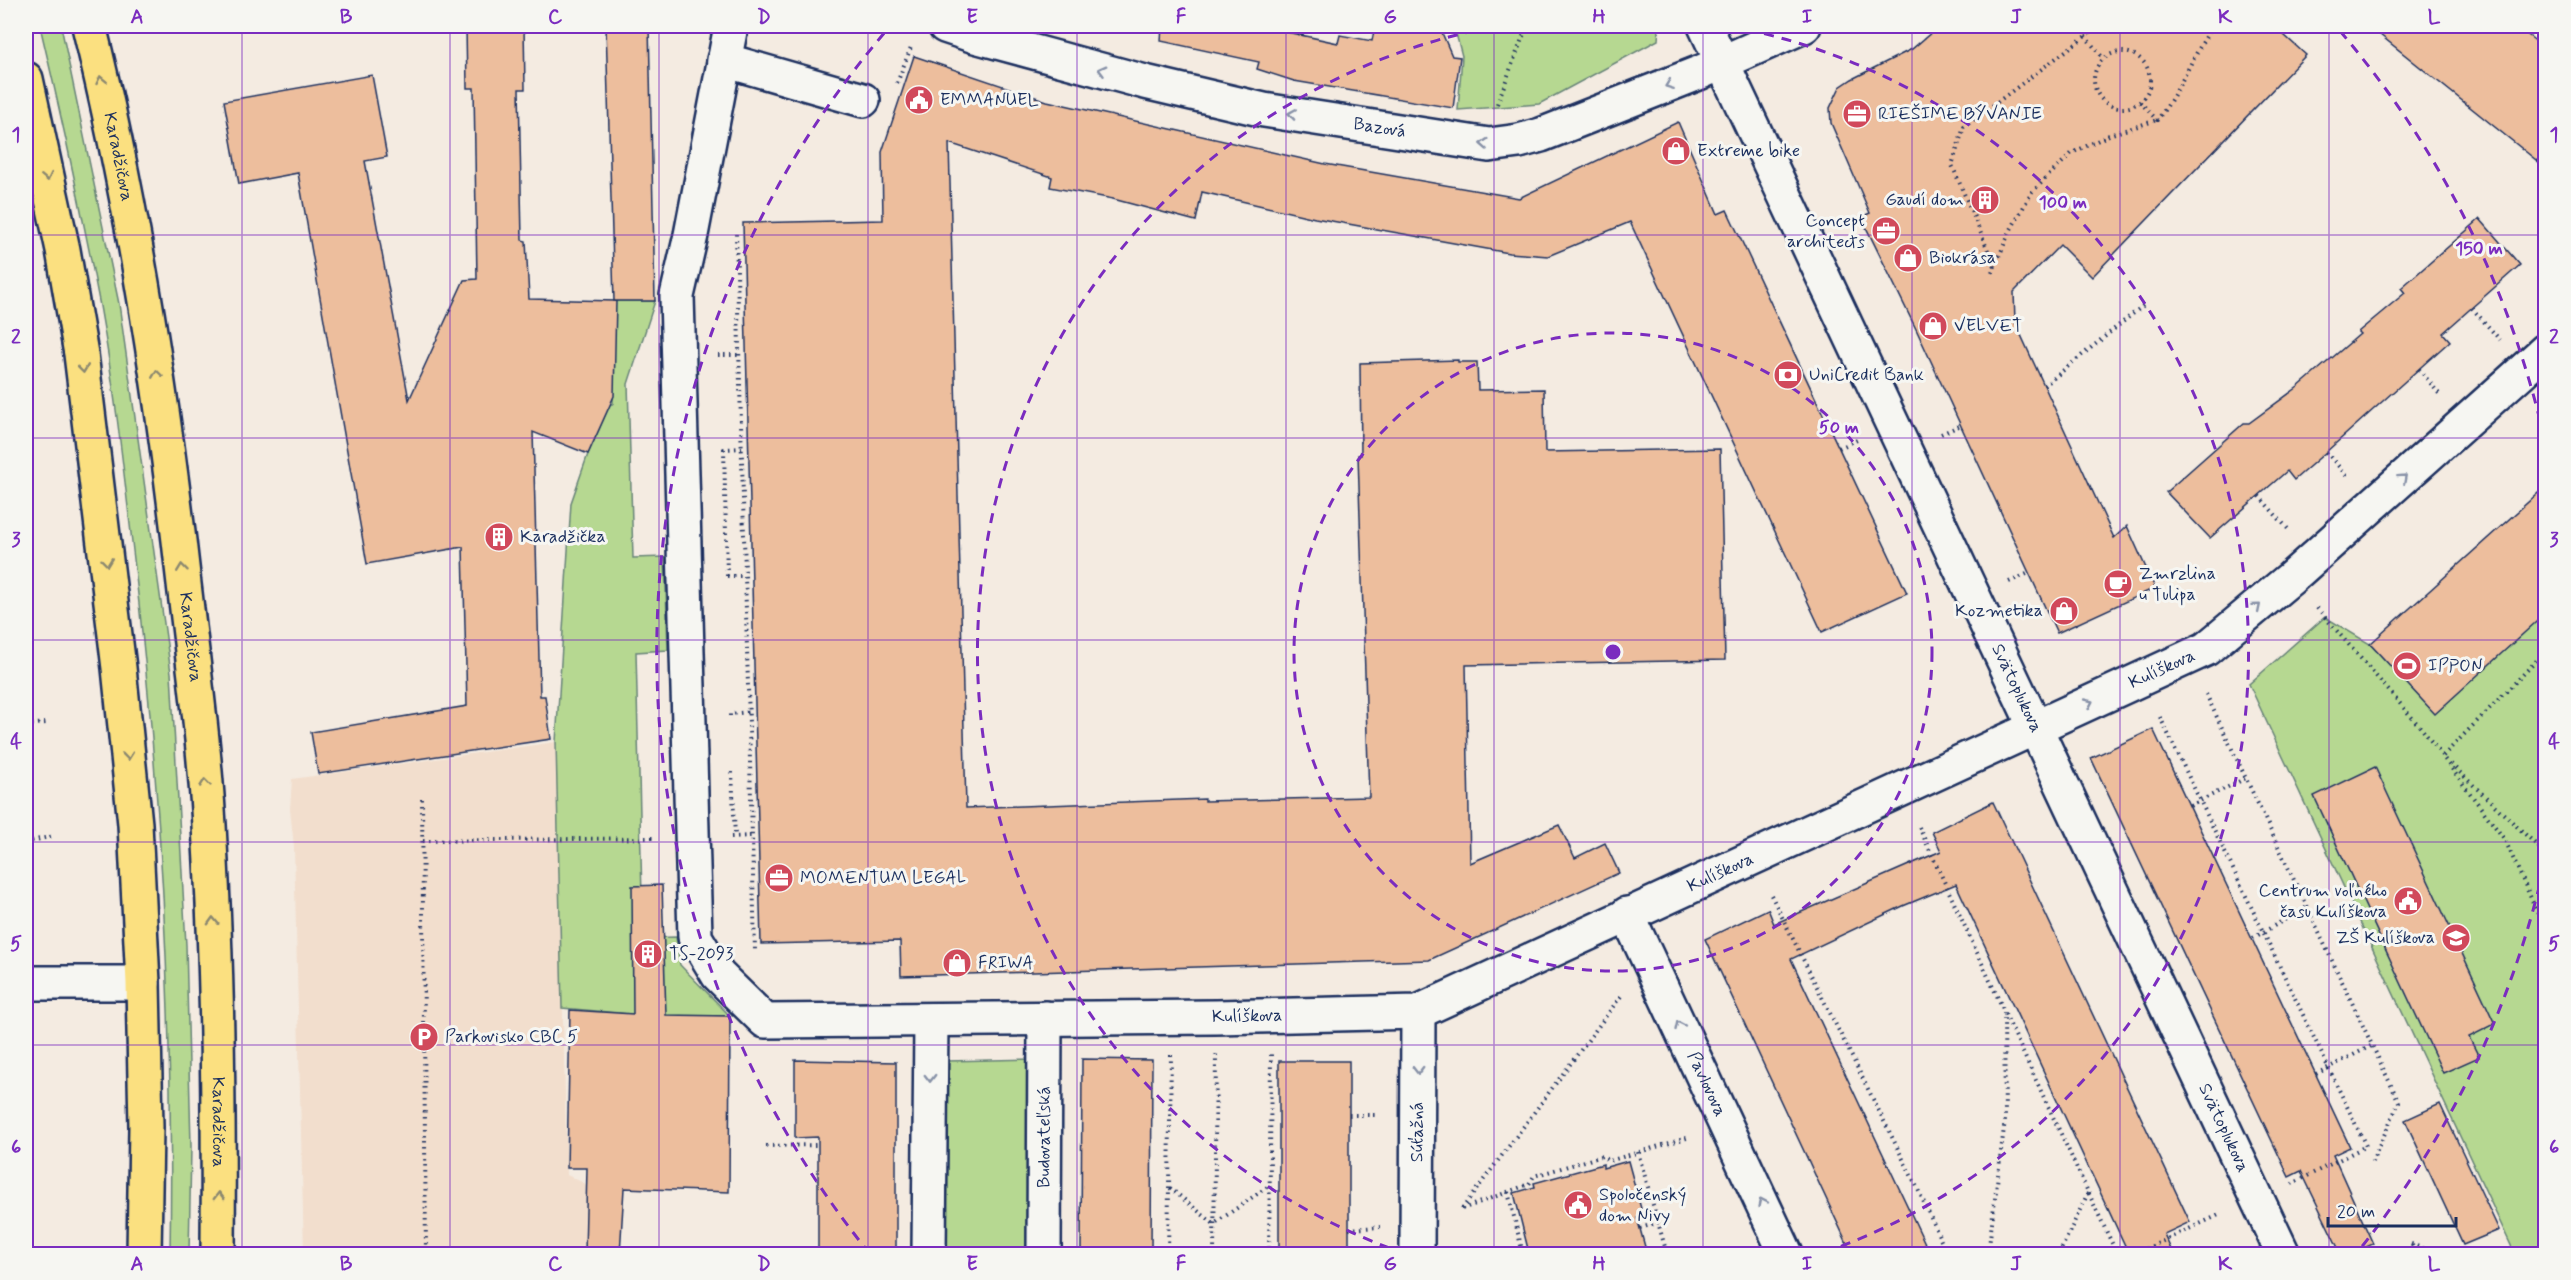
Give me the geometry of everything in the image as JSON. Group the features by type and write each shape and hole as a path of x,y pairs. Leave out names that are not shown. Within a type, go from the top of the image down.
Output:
{"main road":[{"name":"Karadžičova","path":"89,26 137,250 154,354 176,512 193,666 210,841 217,1025 218,1254"},
{"path":"26,79 63,250 82,365 118,657 135,824 143,983 146,1127 144,1254"}],"street":[{"path":"692,837 677,296 731,26"},
{"name":"Bazová","path":"945,26 1144,82 1264,110 1489,146 1541,135 1681,80 1804,26"},
{"name":"Svätoplukova","path":"1705,26 2283,1254"},
{"path":"724,60 863,100"},
{"name":"Kulíškova","path":"692,837 695,937 718,975 765,1021 1216,1017 1419,1012 1627,914 2206,649 2291,578 2546,350"},
{"name":"Pavlovova","path":"1627,914 1786,1254"},
{"path":"26,983 143,983"},
{"name":"Súťažná","path":"1418,1254 1419,1012"},
{"name":"Budovateľská","path":"1044,1254 1045,1018"},
{"path":"929,1254 931,1020"}],"path":[{"path":"1496,108 1527,26"},
{"path":"1995,267 1952,165 1964,127 2099,26"},
{"path":"1992,273 2009,233 2032,192 2072,153 2109,135 2157,120 2170,103 2198,47 2212,26"},
{"path":"2085,36 2103,58"},
{"path":"902,71 911,47"},
{"path":"2119,50 2140,57 2149,70 2149,89 2140,102 2125,108 2111,106 2100,98 2095,88 2095,69 2103,58 2119,50"},
{"path":"2140,102 2157,120"},
{"path":"736,234 755,950"},
{"path":"2044,386 2145,304"},
{"path":"2472,308 2503,343"},
{"path":"721,355 738,355"},
{"path":"2419,369 2442,398"},
{"path":"1932,438 1961,425"},
{"path":"1839,448 1866,436"},
{"path":"742,448 724,449 727,576 745,576"},
{"path":"2326,452 2351,481"},
{"path":"2259,496 2292,534"},
{"path":"2000,586 2029,573"},
{"path":"2317,608 2443,756 2505,840 2546,932"},
{"path":"2443,756 2546,651"},
{"path":"2206,694 2399,1102 2372,1162"},
{"path":"730,725 730,714 748,712"},
{"path":"2160,717 2366,1146 2283,1188"},
{"path":"26,725 46,723"},
{"path":"2443,756 2546,854"},
{"path":"732,770 735,837"},
{"path":"2190,806 2246,778"},
{"path":"422,799 426,1254"},
{"path":"1919,827 2117,1254"},
{"path":"26,842 54,836"},
{"path":"423,841 751,836"},
{"path":"1770,895 1917,1187 1947,1254"},
{"path":"2253,938 2307,907"},
{"path":"1462,1209 1623,993"},
{"path":"1988,1254 2005,1120 2004,1011"},
{"path":"1214,1254 1216,1017"},
{"path":"2316,1074 2373,1046"},
{"path":"1168,1254 1171,1051"},
{"path":"1269,1254 1271,1051"},
{"path":"1349,1115 1388,1115"},
{"path":"1456,1210 1529,1184 1534,1176 1602,1156 1609,1161 1695,1136"},
{"path":"766,1146 818,1145"},
{"path":"1638,1152 1667,1254"},
{"path":"1214,1224 1270,1185"},
{"path":"1169,1188 1214,1224"},
{"path":"1508,1192 1523,1254"},
{"path":"2059,1254 2088,1192"},
{"path":"2135,1254 2226,1212"},
{"path":"1640,1228 1658,1223"},
{"path":"1349,1229 1387,1227"},
{"path":"2416,1254 2411,1244 2439,1254"}],"shaded area":[{"name":"Parkovisko CBC 5","path":"556,742 567,1175 588,1185 585,1254 304,1254 294,847 290,809 292,779"}],"green space":[{"path":"40,26 61,26 119,304 171,673 186,945 191,1146 189,1254 170,1254 170,1080 164,906 152,732 123,463 100,306 72,165"},
{"path":"1454,26 1659,26 1658,40 1539,104 1458,110 1462,56"},
{"path":"614,301 655,301 628,384 633,558 665,557 668,650 636,652 643,938 676,937 680,965 730,1016 654,1016 562,1008 556,742 571,503 588,454 610,404 613,404"},
{"name":"ZŠ Kulíškova","path":"2545,613 2545,1254 2515,1254 2249,684 2325,617 2370,644 2435,713"},
{"path":"1035,1059 1033,1254 945,1254 947,1061"}],"building":[{"path":"466,26 524,26 525,89 519,89 522,240 526,241 529,299 616,301 614,396 588,454 533,432 540,696 545,696 551,739 318,774 311,732 467,706 463,547 367,564 298,173 239,184 224,101 372,75 387,157 365,161 409,400 464,280 477,279 474,88 467,88"},
{"path":"606,26 649,26 655,301 614,301"},
{"path":"1162,26 1259,26 1338,43 1340,35 1372,41 1375,26 1439,26 1452,56 1460,57 1453,108 1294,81 1257,69 1259,62 1161,41"},
{"name":"Gaudí dom","path":"1939,26 2274,26 2306,55 2092,277 2060,245 2014,292 2015,322 2114,538 2127,526 2155,588 2057,633 1916,329 1861,217 1870,213 1831,123 1830,108 1840,87 1912,49"},
{"path":"2369,26 2516,26 2546,49 2546,168"},
{"path":"914,56 1047,101 1325,164 1519,198 1678,122 1718,214 1727,210 1907,593 1822,632 1630,222 1548,256 1509,253 1315,218 1202,192 1196,221 1113,199 1050,187 1052,177 949,143 966,808 1205,799 1205,801 1369,797 1358,455 1361,455 1360,363 1458,360 1458,362 1477,362 1478,390 1544,389 1545,452 1720,449 1725,660 1466,665 1470,863 1559,825 1575,858 1605,843 1619,873 1429,960 901,976 900,941 761,944 743,223 883,220 882,152"},
{"path":"2480,219 2520,265 2443,333 2450,341 2326,452 2294,480 2287,471 2210,538 2166,492 2244,423 2249,423 2298,387 2360,334 2358,332 2405,293 2401,288"},
{"path":"2546,486 2546,613 2435,714 2370,644"},
{"path":"2153,729 2350,1147 2333,1155 2373,1244 2351,1254 2341,1254 2301,1171 2289,1177 2091,758"},
{"path":"2375,767 2495,1024 2469,1037 2479,1057 2443,1073 2314,796"},
{"path":"1993,802 2190,1222 2164,1234 2173,1254 2129,1254 1956,884 1903,906 1791,959 1930,1254 1852,1254 1705,939 1768,909 1774,924 1941,851 1932,832"},
{"path":"662,885 666,1015 730,1016 729,1192 624,1188 620,1254 585,1254 587,1168 567,1168 570,1010 633,1014 632,886"},
{"path":"1082,1059 1152,1060 1151,1254 1081,1254"},
{"path":"795,1060 896,1062 896,1254 818,1254 818,1137 795,1138"},
{"path":"1279,1061 1349,1061 1349,1254 1279,1254"},
{"path":"2440,1104 2499,1230 2463,1245 2405,1120"},
{"name":"Spoločenský dom Nivy","path":"1628,1161 1643,1216 1637,1218 1647,1254 1534,1254 1532,1248 1528,1249 1514,1193 1535,1187 1534,1183 1603,1164 1603,1168"}],"place":[{"name":"EMMANUEL","path":"919,100"},
{"name":"RIEŠIME BÝVANIE","path":"1857,114"},
{"name":"Extreme bike","path":"1676,151"},
{"name":"Gaudí dom","path":"1985,200"},
{"name":"Concept architects","path":"1886,231"},
{"name":"Biokrása","path":"1908,258"},
{"name":"VELVET","path":"1933,326"},
{"name":"UniCredit Bank","path":"1788,375"},
{"name":"Karadžička","path":"499,537"},
{"name":"Zmrzlina u Tulipa","path":"2118,584"},
{"name":"Kozmetika","path":"2064,611"},
{"name":"IPPON","path":"2407,666"},
{"name":"MOMENTUM LEGAL","path":"779,878"},
{"name":"Centrum voľného času Kulíškova","path":"2408,901"},
{"name":"ZŠ Kulíškova","path":"2456,938"},
{"name":"TS-2093","path":"648,954"},
{"name":"FRIWA","path":"957,963"},
{"name":"Parkovisko CBC 5","path":"424,1037"},
{"name":"Spoločenský dom Nivy","path":"1578,1205"}]}
